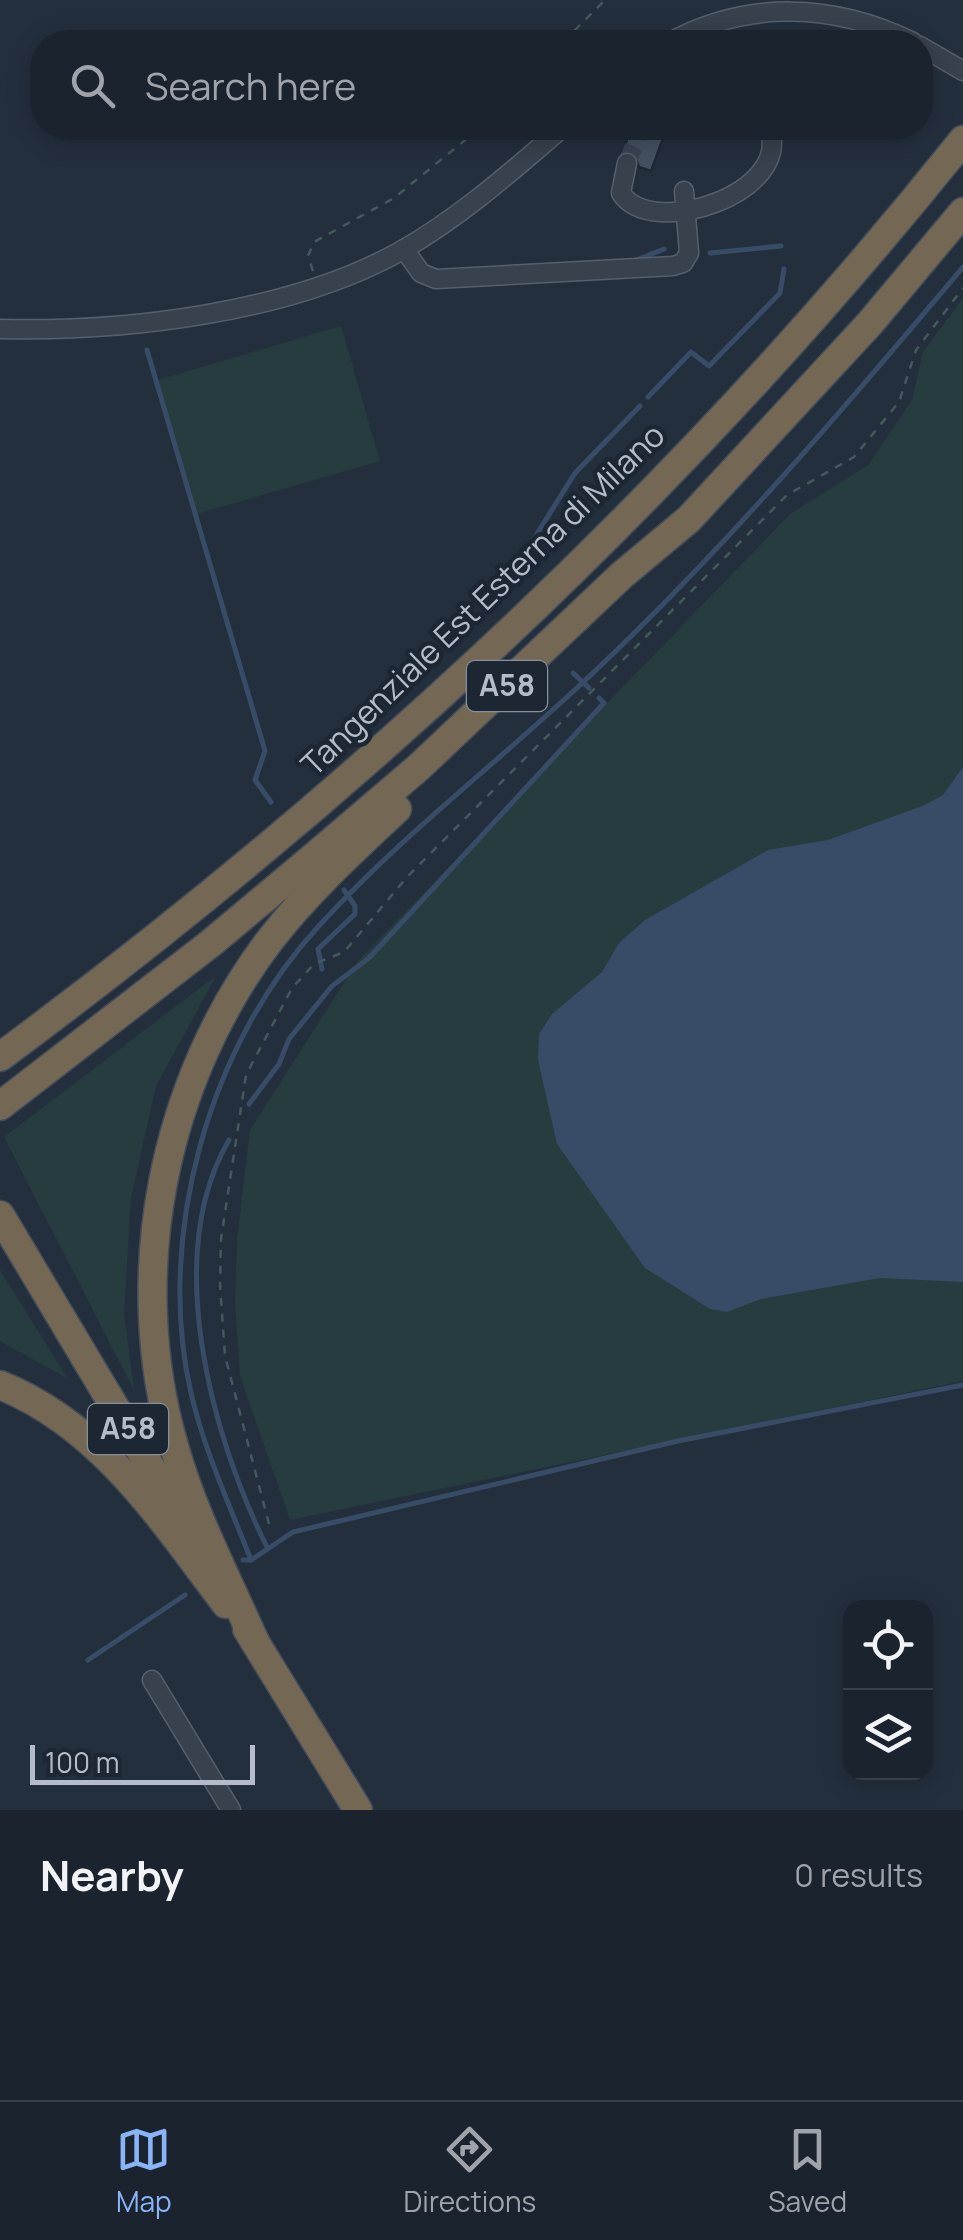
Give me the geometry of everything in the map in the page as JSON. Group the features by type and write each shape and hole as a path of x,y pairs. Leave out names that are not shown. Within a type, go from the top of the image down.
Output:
{"highway":[{"name":"Tangenziale Est Esterna di Milano","path":"0,1056 88,991 322,803 506,635 795,340 963,140"},
{"name":"A58","path":"0,1106 226,931 418,767 622,574 689,519 871,322 963,212"},
{"name":"A58","path":"255,1642 183,1475 157,1364 154,1257 166,1163 180,1114 219,1022 271,939 359,845 516,701 540,672 553,643"},
{"name":"A58","path":"0,1044 88,991"},
{"name":"A58","path":"0,1215 358,1810"},
{"name":"A58","path":"0,1385 78,1431 120,1470 255,1642"}],"street":[{"path":"698,30 722,20 775,11 835,15 878,30"},
{"path":"933,53 963,70"},
{"path":"0,329 92,326 216,311 318,287 404,249 472,204 548,140"},
{"path":"627,163 621,193 631,205 650,212 684,200 708,205 751,185 772,152 770,140"},
{"path":"404,249 421,274 436,279 672,266 688,259 684,200"},
{"path":"152,1680 230,1810"}],"path":[{"path":"576,30 605,0"},
{"path":"318,287 308,256 314,242 394,198 465,140"},
{"path":"269,1524 225,1356 221,1239 246,1075 292,988 314,964 344,952 375,921 408,876 787,495 854,458 898,402 916,350 963,288"}],"green space":[{"path":"963,298 963,1381 290,1520 240,1376 235,1303 237,1240 250,1130 358,961 790,514 868,465 912,400 923,352"},
{"path":"341,326 380,461 197,514 158,380"},
{"path":"216,976 156,1086 131,1198 124,1313 134,1390 4,1137"},
{"path":"0,1270 68,1379 0,1341"}],"water":[{"path":"963,767 963,1282 880,1278 761,1299 727,1312 710,1309 645,1268 557,1144 538,1060 539,1034 552,1014 602,972 619,943 645,920 768,850 828,840 925,805 943,795"}],"building":[{"path":"627,140 663,140 651,171 639,167 634,153 623,151"}],"waterway":[{"path":"710,253 781,246"},
{"path":"634,261 664,249"},
{"path":"251,1560 196,1414 182,1333 180,1271 187,1208 200,1146 220,1086 247,1028 279,975 317,928 384,860 595,671 692,575 830,423 963,267"},
{"path":"648,397 691,352 709,366 780,293 784,269"},
{"path":"147,350 265,751 255,780 271,802"},
{"path":"492,590 520,561 575,473 640,406"},
{"path":"573,673 589,688"},
{"path":"249,1104 279,1064 289,1039 332,986 369,958 604,703 599,698"},
{"path":"322,969 318,949 355,914 355,906 344,890"},
{"path":"229,1140 209,1186 199,1236 197,1290 202,1345 228,1452 267,1547"},
{"path":"243,1560 251,1560 293,1532 678,1441 963,1385"},
{"path":"88,1660 185,1595"}],"tunnel":[{"path":"627,163 636,140"}]}
